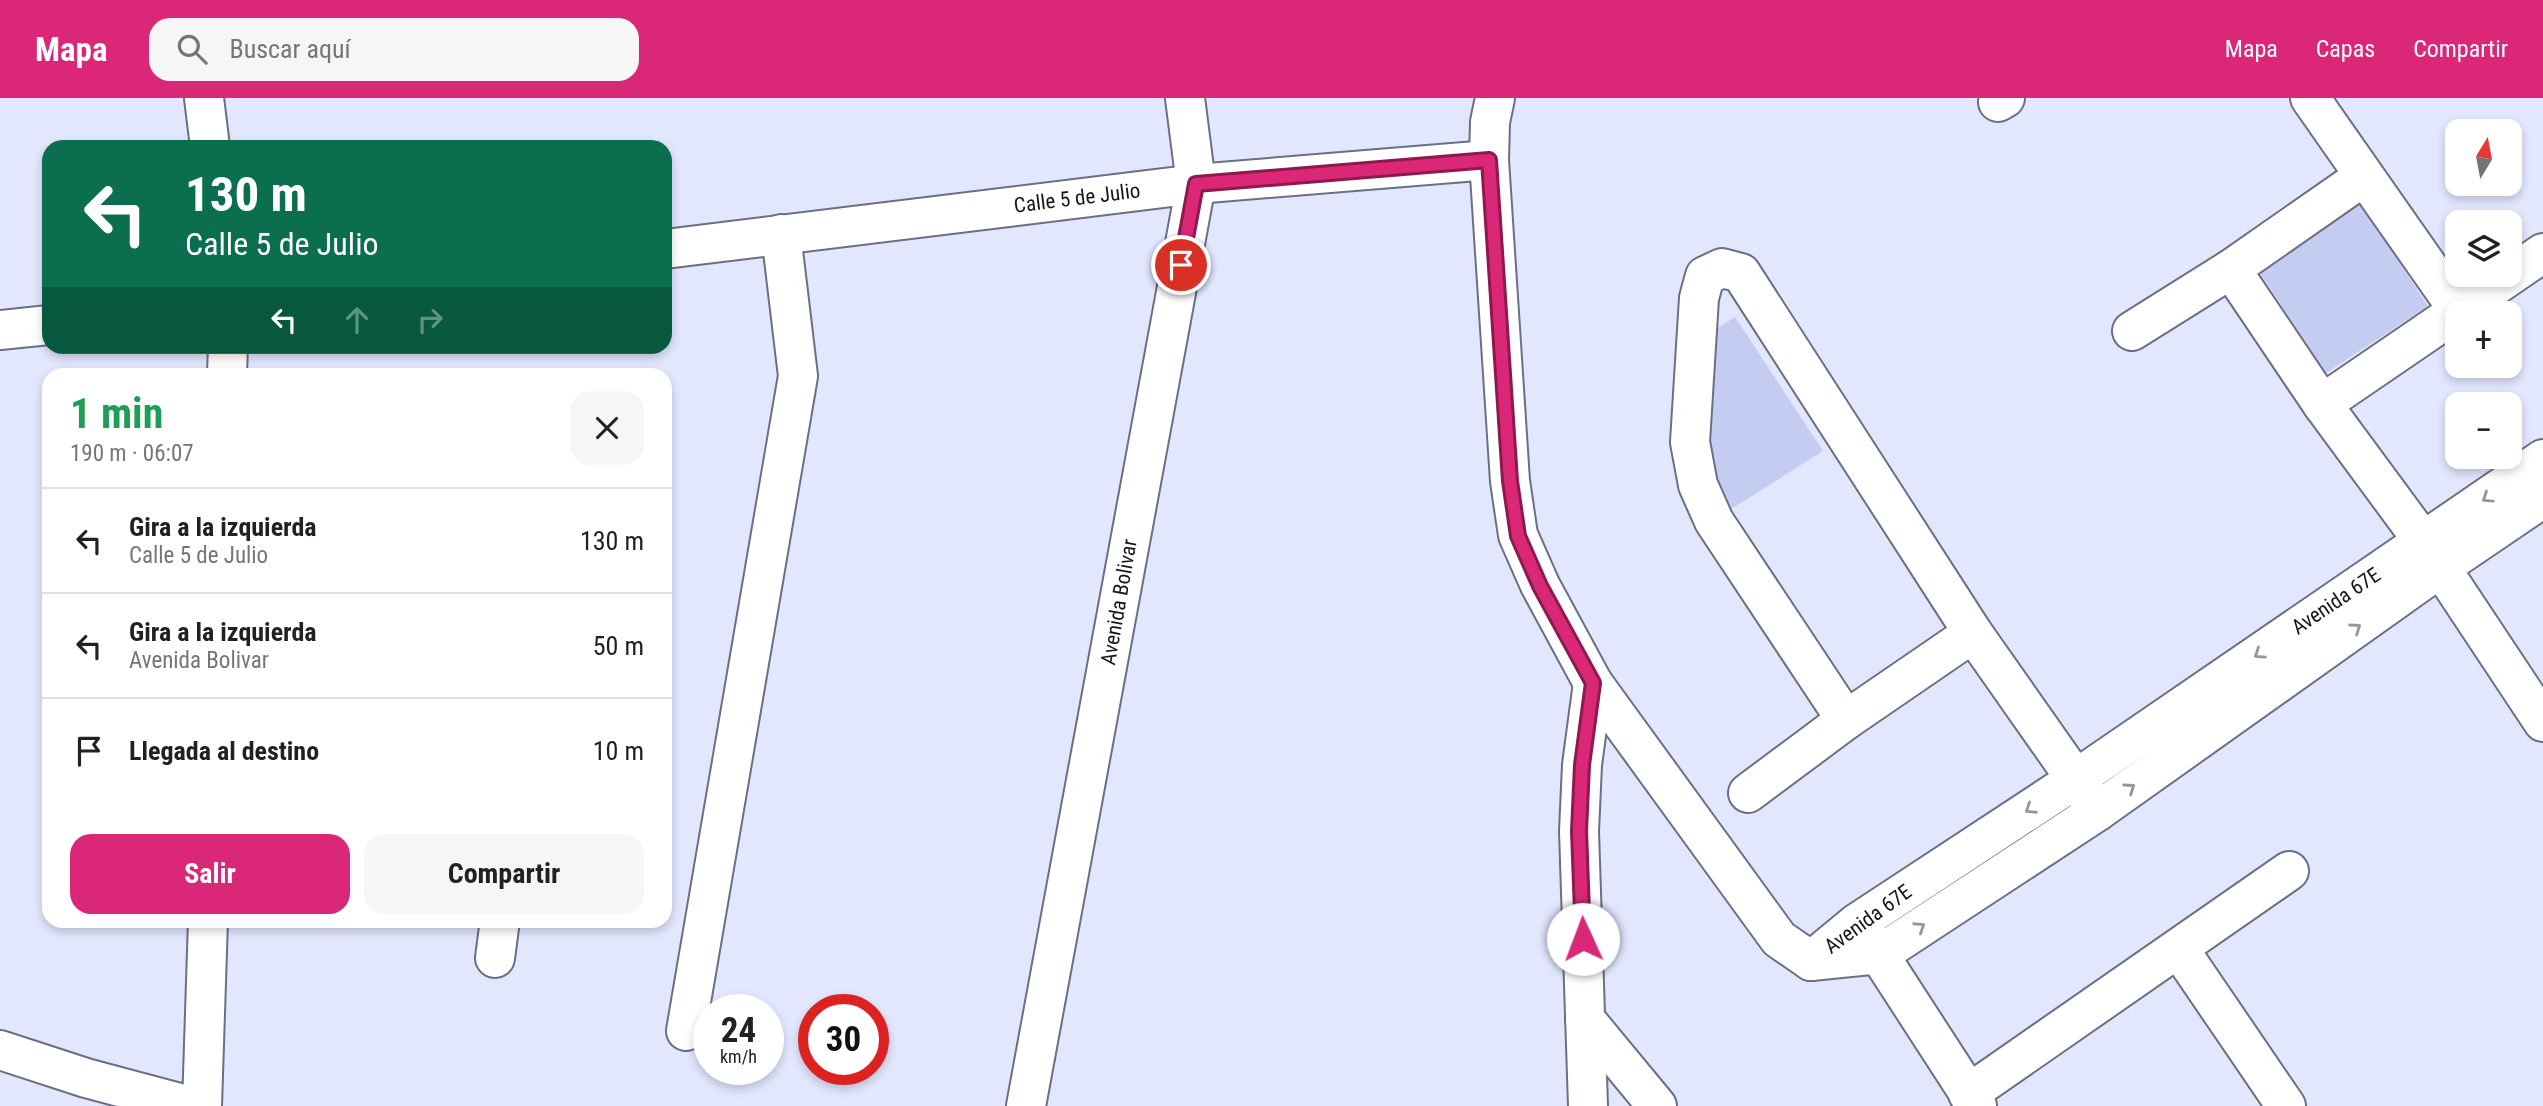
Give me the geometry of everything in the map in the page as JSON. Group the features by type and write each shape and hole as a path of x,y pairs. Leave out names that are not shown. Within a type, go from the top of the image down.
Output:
{"street":[{"path":"204,98 209,140"},
{"name":"Avenida Bolivar","path":"1026,1106 1196,184 1185,98"},
{"path":"1495,98 1490,122 1489,160 1510,481 1518,536 1540,586 1593,683 1779,939 1811,961"},
{"path":"2310,98 2452,301"},
{"name":"Calle 5 de Julio","path":"672,248 1196,184 1489,160"},
{"path":"2132,331 2231,269 2363,177"},
{"path":"686,1031 798,376 781,234"},
{"path":"2473,301 2543,253"},
{"path":"1846,720 1714,521 1698,485 1690,442 1699,298 1705,276 1722,268 1741,273 1973,632 2098,811"},
{"path":"2231,269 2322,404 2540,711"},
{"path":"2322,404 2445,321"},
{"path":"0,330 42,326"},
{"name":"Avenida 67E","path":"1811,961 1880,954 2098,811 2431,555 2543,459"},
{"name":"Avenida 67E","path":"1811,961 1857,923 2076,779 2431,555 2543,498"},
{"path":"1748,793 1846,720 1973,632"},
{"path":"1588,1106 1579,831 1582,765 1593,683"},
{"path":"1857,923 1880,954 1973,1100 2289,871"},
{"path":"202,1106 208,928"},
{"path":"495,958 499,928"},
{"path":"2179,949 2286,1106"},
{"path":"1585,1019 1657,1106"},
{"path":"0,1050 86,1078 191,1106"}],"shaded area":[{"path":"2359,202 2428,306 2326,373 2258,270"},
{"path":"1735,317 1823,451 1728,511 1700,450 1716,329"}],"route":[{"path":"1181,265 1196,184 1489,160 1510,481 1518,536 1540,586 1593,683 1582,765 1579,831 1583,939"}]}
